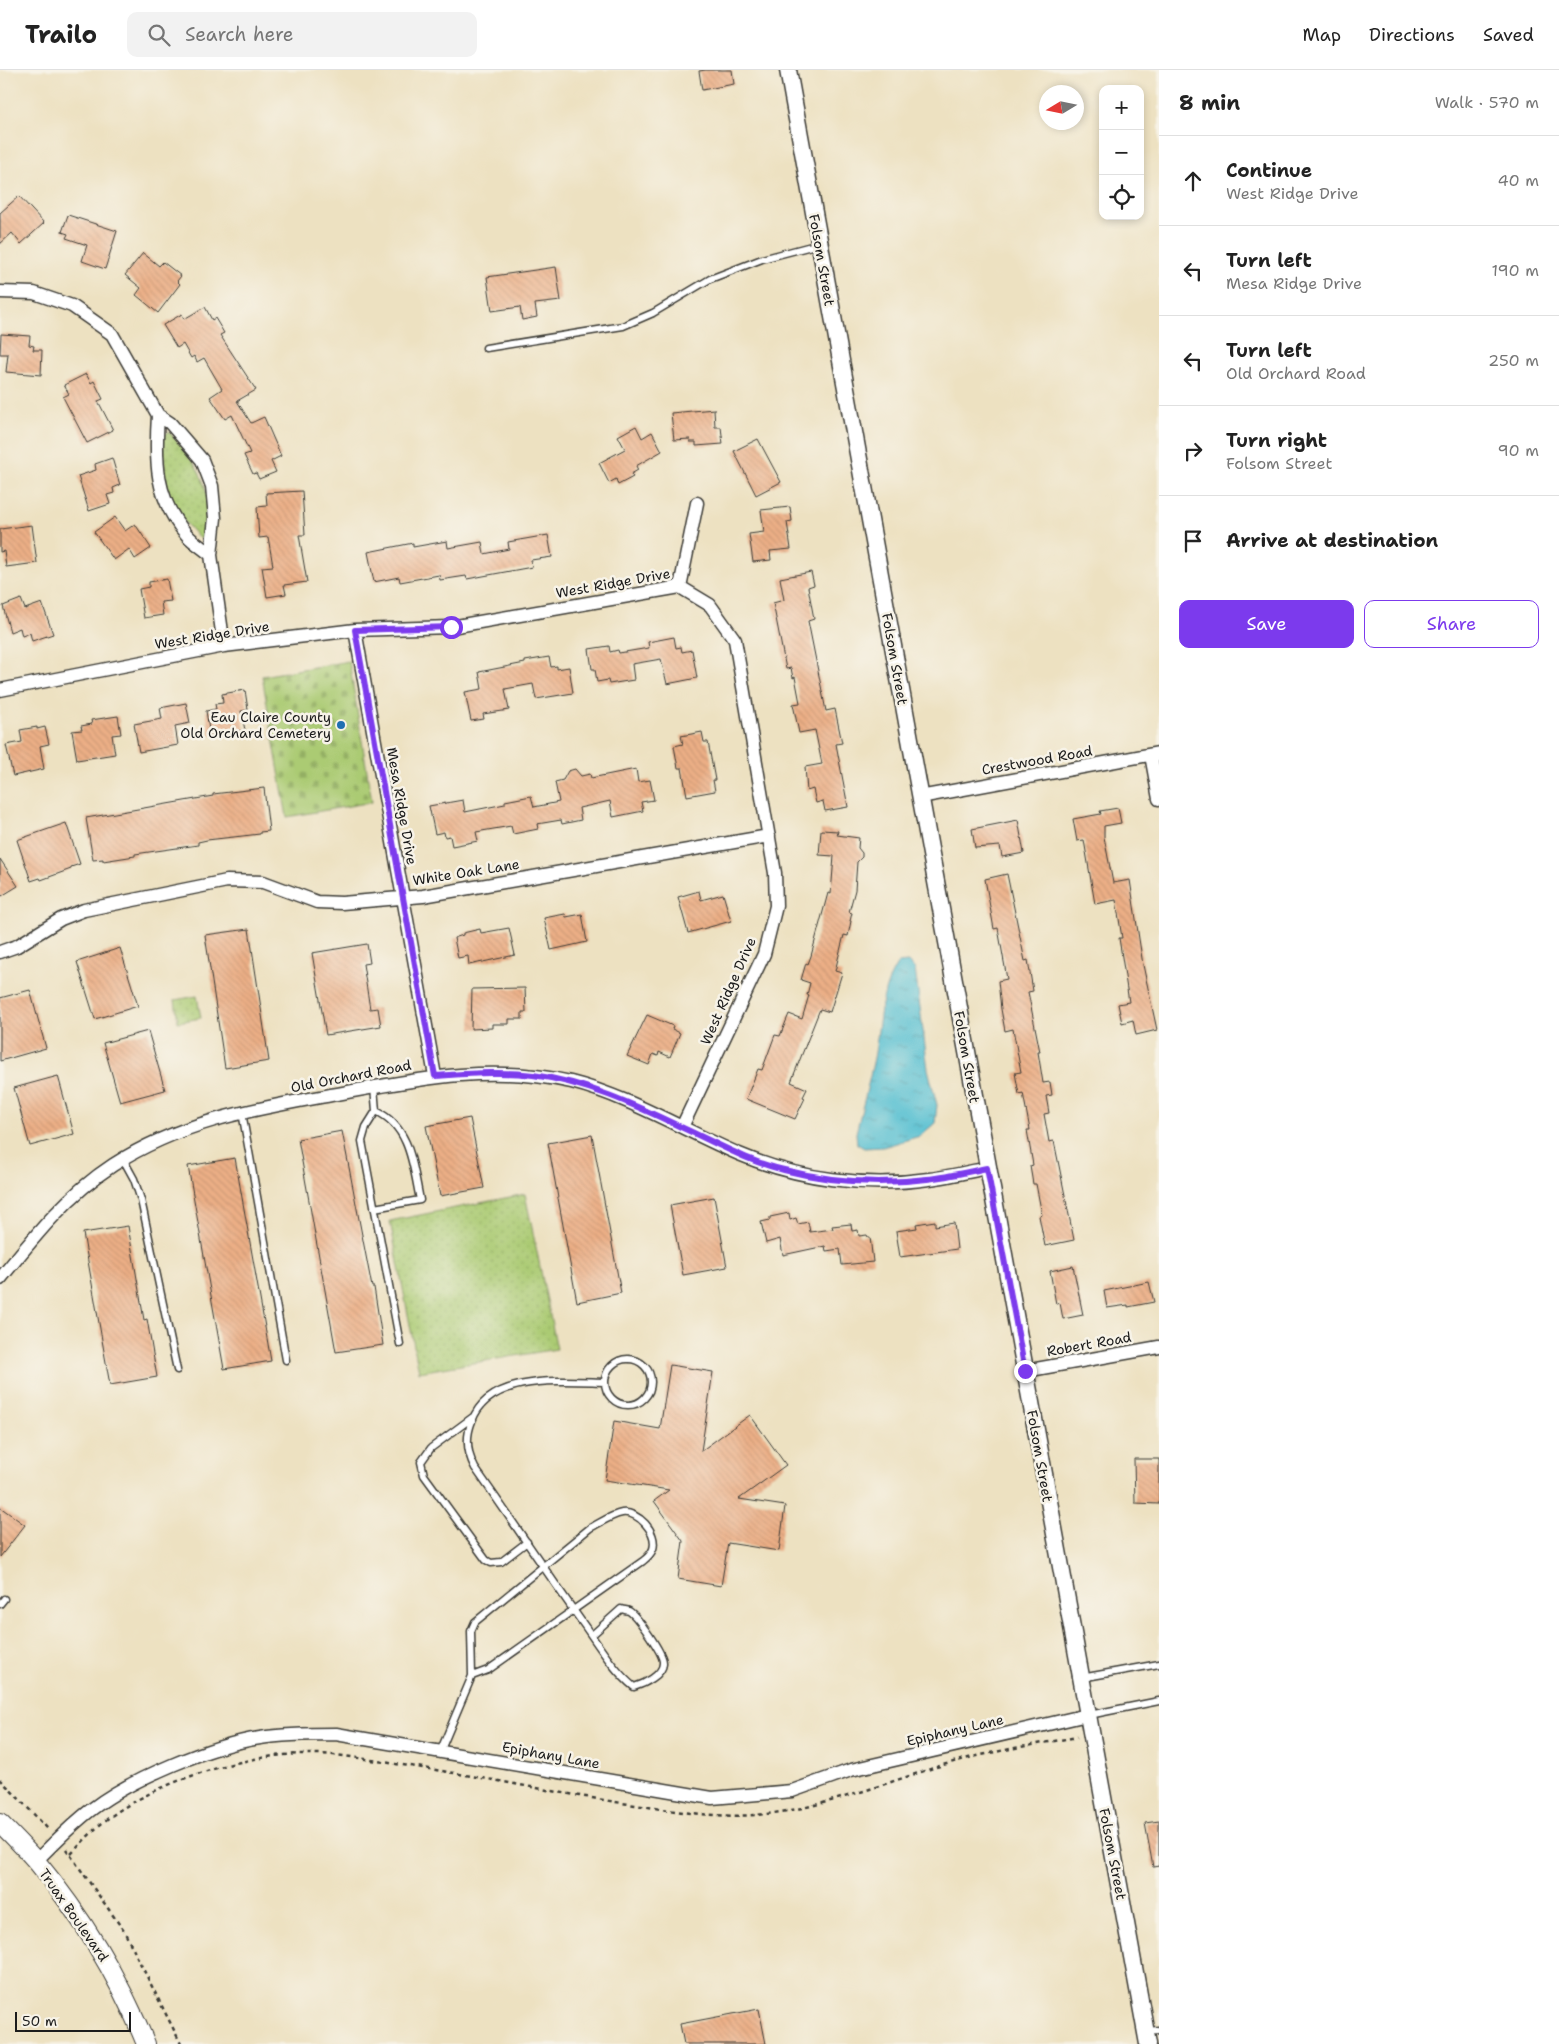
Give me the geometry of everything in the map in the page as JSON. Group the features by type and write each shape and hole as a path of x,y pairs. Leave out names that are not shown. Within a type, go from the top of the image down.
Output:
{"main road":[{"name":"Truax Boulevard","path":"0,1823 36,1861 80,1920 107,1963 146,2044"}],"street":[{"name":"Folsom Street","path":"788,70 1080,1678 1151,2035"},
{"path":"0,292 34,293 72,306 112,334 158,415 170,423 202,460 212,486 216,518 210,555 224,646"},
{"path":"158,415 156,450 158,481 168,509 187,536 210,555"},
{"path":"680,587 697,503"},
{"name":"West Ridge Drive","path":"0,690 224,646 355,630 451,627 680,587 710,605 735,640 775,873 776,906 764,954 682,1128"},
{"name":"Mesa Ridge Drive","path":"355,630 435,1076"},
{"name":"Crestwood Road","path":"920,797 1155,754"},
{"path":"1155,754 1159,799"},
{"name":"White Oak Lane","path":"0,952 17,946 60,919 84,910 227,881 264,882 317,902 342,903 403,898 769,836"},
{"name":"Old Orchard Road","path":"0,1279 44,1225 73,1196 123,1159 178,1131 242,1112 435,1076 481,1073 533,1075 573,1082 605,1093 740,1155 783,1170 826,1178 860,1182 899,1182 929,1179 987,1168"},
{"name":"Robert Road","path":"1025,1371 1159,1347"},
{"name":"Epiphany Lane","path":"36,1861 92,1809 124,1788 176,1764 216,1749 258,1738 294,1734 336,1734 712,1798 792,1791 851,1770 1087,1715"}],"lane":[{"path":"486,348 622,326 653,313 710,279 762,259 819,244"},
{"path":"374,1087 376,1111 366,1127 362,1141 400,1344"},
{"path":"374,1208 420,1200 410,1149 401,1133 388,1117 376,1111"},
{"path":"242,1112 286,1360"},
{"path":"123,1159 134,1179 141,1200 177,1370"},
{"path":"629,1359 642,1364 647,1369 650,1383 644,1397 631,1404 623,1404 610,1396 605,1382 610,1368 615,1363 629,1359"},
{"path":"592,1635 621,1609 630,1612 641,1624 662,1656 664,1665 646,1684 634,1687 625,1680 573,1610 470,1458 467,1444 468,1430 480,1404 499,1391 543,1381 605,1382"},
{"path":"473,1417 431,1448 421,1462 424,1475 486,1560 491,1563 501,1562 527,1542"},
{"path":"440,1752 472,1676 471,1631 475,1622 590,1528 622,1513 635,1514 646,1524 652,1535 654,1548 649,1556 488,1670 472,1676"},
{"path":"1080,1678 1159,1664"},
{"path":"1087,1715 1159,1701"}],"path":[{"path":"0,1779 77,1861 124,1931 181,2044"}],"green space":[{"path":"169,432 197,468 206,491 208,519 207,537 204,540 196,535 180,516 169,495 165,473 163,435"},
{"path":"349,661 372,802 287,817 262,676"},
{"path":"197,996 201,1018 178,1022 175,1000"},
{"path":"525,1194 557,1349 419,1372 390,1221"}],"water":[{"path":"908,962 915,969 928,1069 937,1105 935,1123 920,1136 883,1147 864,1148 857,1144 856,1133 874,1058 881,1009 887,985 898,963"}],"building":[{"path":"732,70 734,84 702,90 699,71"},
{"path":"19,196 44,223 21,244 12,233 0,244 0,213"},
{"path":"68,215 117,231 105,269 82,261 87,245 66,238 68,234 62,232"},
{"path":"143,253 159,266 163,262 181,276 177,281 180,284 158,313 136,295 141,288 125,275"},
{"path":"556,267 561,301 535,304 537,317 522,320 520,307 492,311 487,277"},
{"path":"205,307 212,320 215,318 224,333 220,335 256,390 237,401 251,423 264,417 281,456 271,461 276,472 259,479 256,473 253,474 244,455 250,453 232,415 225,419 210,397 222,389 204,358 197,362 194,356 191,358 183,344 177,348 163,325 182,314 184,319"},
{"path":"1,334 30,336 29,345 34,346 33,350 42,350 41,375 6,372 8,354 0,354"},
{"path":"86,374 91,383 94,381 103,399 98,401 113,430 87,443 63,397 69,394 64,385"},
{"path":"714,409 715,427 721,427 723,444 696,446 696,442 690,442 690,439 674,440 671,413"},
{"path":"636,426 642,438 652,432 662,451 636,466 638,470 631,474 633,477 618,485 616,479 609,483 599,463 625,449 618,436"},
{"path":"758,439 781,482 756,495 734,451"},
{"path":"112,458 120,485 113,488 114,493 107,495 110,504 89,511 78,476 96,470 95,464"},
{"path":"302,491 305,535 299,535 307,582 284,585 286,594 267,597 262,567 273,566 268,537 259,538 257,507 267,506 266,493"},
{"path":"790,507 792,521 787,522 791,549 770,551 771,560 753,562 749,534 764,532 761,510"},
{"path":"115,517 125,531 135,524 151,548 135,559 129,549 114,560 94,532"},
{"path":"32,525 37,563 6,567 4,551 0,552 0,529"},
{"path":"548,535 552,557 531,560 532,567 467,579 466,576 440,580 439,575 400,582 399,577 374,582 368,552 413,543 413,547 447,541 448,548 482,542 484,554 509,549 508,542"},
{"path":"811,572 814,585 808,587 814,619 808,621 826,711 835,709 842,743 836,744 848,807 825,811 823,801 816,803 813,789 807,791 805,767 822,764 815,730 799,733 793,704 800,703 795,677 793,678 791,668 786,669 773,603 784,600 780,578"},
{"path":"167,579 171,601 161,602 163,615 144,618 139,589 149,587 149,582"},
{"path":"21,599 25,609 42,603 53,634 32,641 30,633 22,636 20,628 10,632 3,606"},
{"path":"674,637 676,648 681,647 682,652 692,650 697,678 667,684 661,659 632,664 634,680 609,684 608,680 597,682 595,669 592,669 589,649 609,646 610,652 618,650 619,653 649,648 648,642"},
{"path":"549,657 551,667 557,666 557,669 569,667 573,693 536,699 533,684 505,689 509,710 483,714 484,719 471,721 465,692 482,689 479,672"},
{"path":"245,690 248,710 241,711 245,730 210,736 206,711 216,709 215,704 223,703 222,694"},
{"path":"186,703 190,723 175,726 178,745 139,752 134,724 162,719 160,708"},
{"path":"118,716 121,734 112,735 115,754 77,760 72,731 82,730 81,726 92,724 91,720"},
{"path":"37,727 37,729 45,727 49,744 40,746 44,769 13,776 6,745 22,742 20,730"},
{"path":"702,732 704,742 708,742 715,780 713,780 715,791 687,796 682,768 678,768 674,746 683,744 681,736"},
{"path":"575,769 581,776 590,774 591,778 636,769 638,782 650,780 654,800 641,802 643,811 613,817 610,801 579,808 581,820 562,824 561,820 537,824 538,829 513,834 511,826 476,832 478,841 452,846 450,836 445,837 444,832 435,834 429,806 463,800 465,812 505,804 505,801 531,796 534,807 559,802 555,782 563,780 568,771"},
{"path":"264,788 269,831 260,832 260,834 207,840 198,842 198,845 135,854 135,856 103,861 103,859 93,860 86,818 213,796 213,794"},
{"path":"1118,808 1121,823 1104,826 1104,837 1113,883 1130,880 1143,965 1157,1030 1136,1035 1133,1020 1122,1023 1118,1004 1129,1002 1119,938 1122,938 1116,900 1095,904 1084,840 1077,841 1073,819 1101,814 1100,811"},
{"path":"1018,820 1024,853 1002,857 1000,846 975,848 972,829"},
{"path":"66,823 80,864 41,880 40,878 31,881 17,840"},
{"path":"821,830 838,831 837,835 859,838 858,848 862,853 862,857 857,862 855,890 849,912 852,913 848,936 844,935 835,971 842,973 830,1012 820,1009 791,1082 807,1089 795,1119 746,1099 758,1069 762,1070 775,1035 780,1036 789,1014 802,1019 809,995 807,995 810,983 801,980 806,963 808,964 811,956 828,893 831,894 834,856 819,855"},
{"path":"0,859 18,886 0,897"},
{"path":"1007,874 1025,961 1028,960 1033,991 1028,992 1040,1052 1038,1052 1043,1083 1050,1082 1052,1095 1046,1096 1049,1113 1044,1114 1049,1142 1054,1141 1074,1240 1045,1246 1039,1216 1042,1215 1036,1184 1033,1184 1030,1166 1033,1165 1027,1130 1030,1130 1023,1093 1019,1094 1015,1073 1021,1072 1013,1029 1005,1031 1001,1009 998,981 1007,979 998,928 994,929 985,879"},
{"path":"699,891 701,900 723,894 731,921 688,933 678,897"},
{"path":"565,914 566,917 582,914 587,942 551,950 544,918"},
{"path":"509,928 515,955 469,965 468,956 458,958 454,938 463,935 463,933 480,929 481,933"},
{"path":"249,929 269,1061 225,1068 205,935"},
{"path":"367,944 370,963 363,964 370,1009 378,1008 381,1026 326,1035 312,953"},
{"path":"120,948 138,1006 95,1019 77,962"},
{"path":"525,988 526,1012 522,1012 522,1019 509,1019 509,1024 492,1024 492,1028 471,1029 472,989"},
{"path":"30,990 46,1048 0,1061 0,998"},
{"path":"647,1015 673,1026 672,1029 680,1033 670,1057 659,1052 658,1056 653,1054 649,1065 627,1056"},
{"path":"148,1031 165,1090 120,1102 103,1043"},
{"path":"58,1076 74,1134 30,1146 14,1088"},
{"path":"470,1118 484,1188 440,1196 426,1126"},
{"path":"342,1131 372,1287 374,1287 383,1345 336,1352 298,1139"},
{"path":"592,1135 621,1293 577,1302 548,1143"},
{"path":"235,1158 271,1361 224,1369 188,1166"},
{"path":"714,1197 727,1267 683,1275 670,1205"},
{"path":"789,1213 790,1220 796,1218 798,1224 808,1222 810,1232 833,1229 832,1226 851,1224 852,1231 858,1230 859,1236 867,1235 870,1237 873,1262 842,1265 840,1249 826,1251 825,1246 783,1255 780,1239 766,1243 761,1222 770,1220 770,1217"},
{"path":"935,1221 935,1226 954,1223 957,1249 900,1257 896,1231 917,1228 916,1224"},
{"path":"128,1226 144,1320 147,1319 157,1377 110,1385 83,1233"},
{"path":"1073,1266 1083,1315 1063,1319 1060,1303 1056,1304 1050,1271"},
{"path":"1149,1282 1154,1302 1128,1307 1128,1305 1107,1308 1104,1291"},
{"path":"670,1365 713,1372 701,1451 750,1415 786,1465 739,1499 785,1506 779,1551 728,1543 721,1586 678,1579 683,1541 654,1501 669,1490 605,1480 614,1421 660,1429"},
{"path":"1134,1459 1159,1459 1159,1504 1135,1503"},
{"path":"0,1507 25,1525 0,1557"},
{"path":"1159,1821 1159,1866 1153,1867 1145,1823"},
{"path":"759,2009 766,2044 684,2044 680,2024"}],"place":[{"name":"Eau Claire County Old Orchard Cemetery","path":"341,725"}],"route":[{"path":"451,627 355,630 435,1076 481,1073 533,1075 573,1082 605,1093 740,1155 783,1170 826,1178 860,1182 899,1182 929,1179 987,1168 1025,1371"}]}
